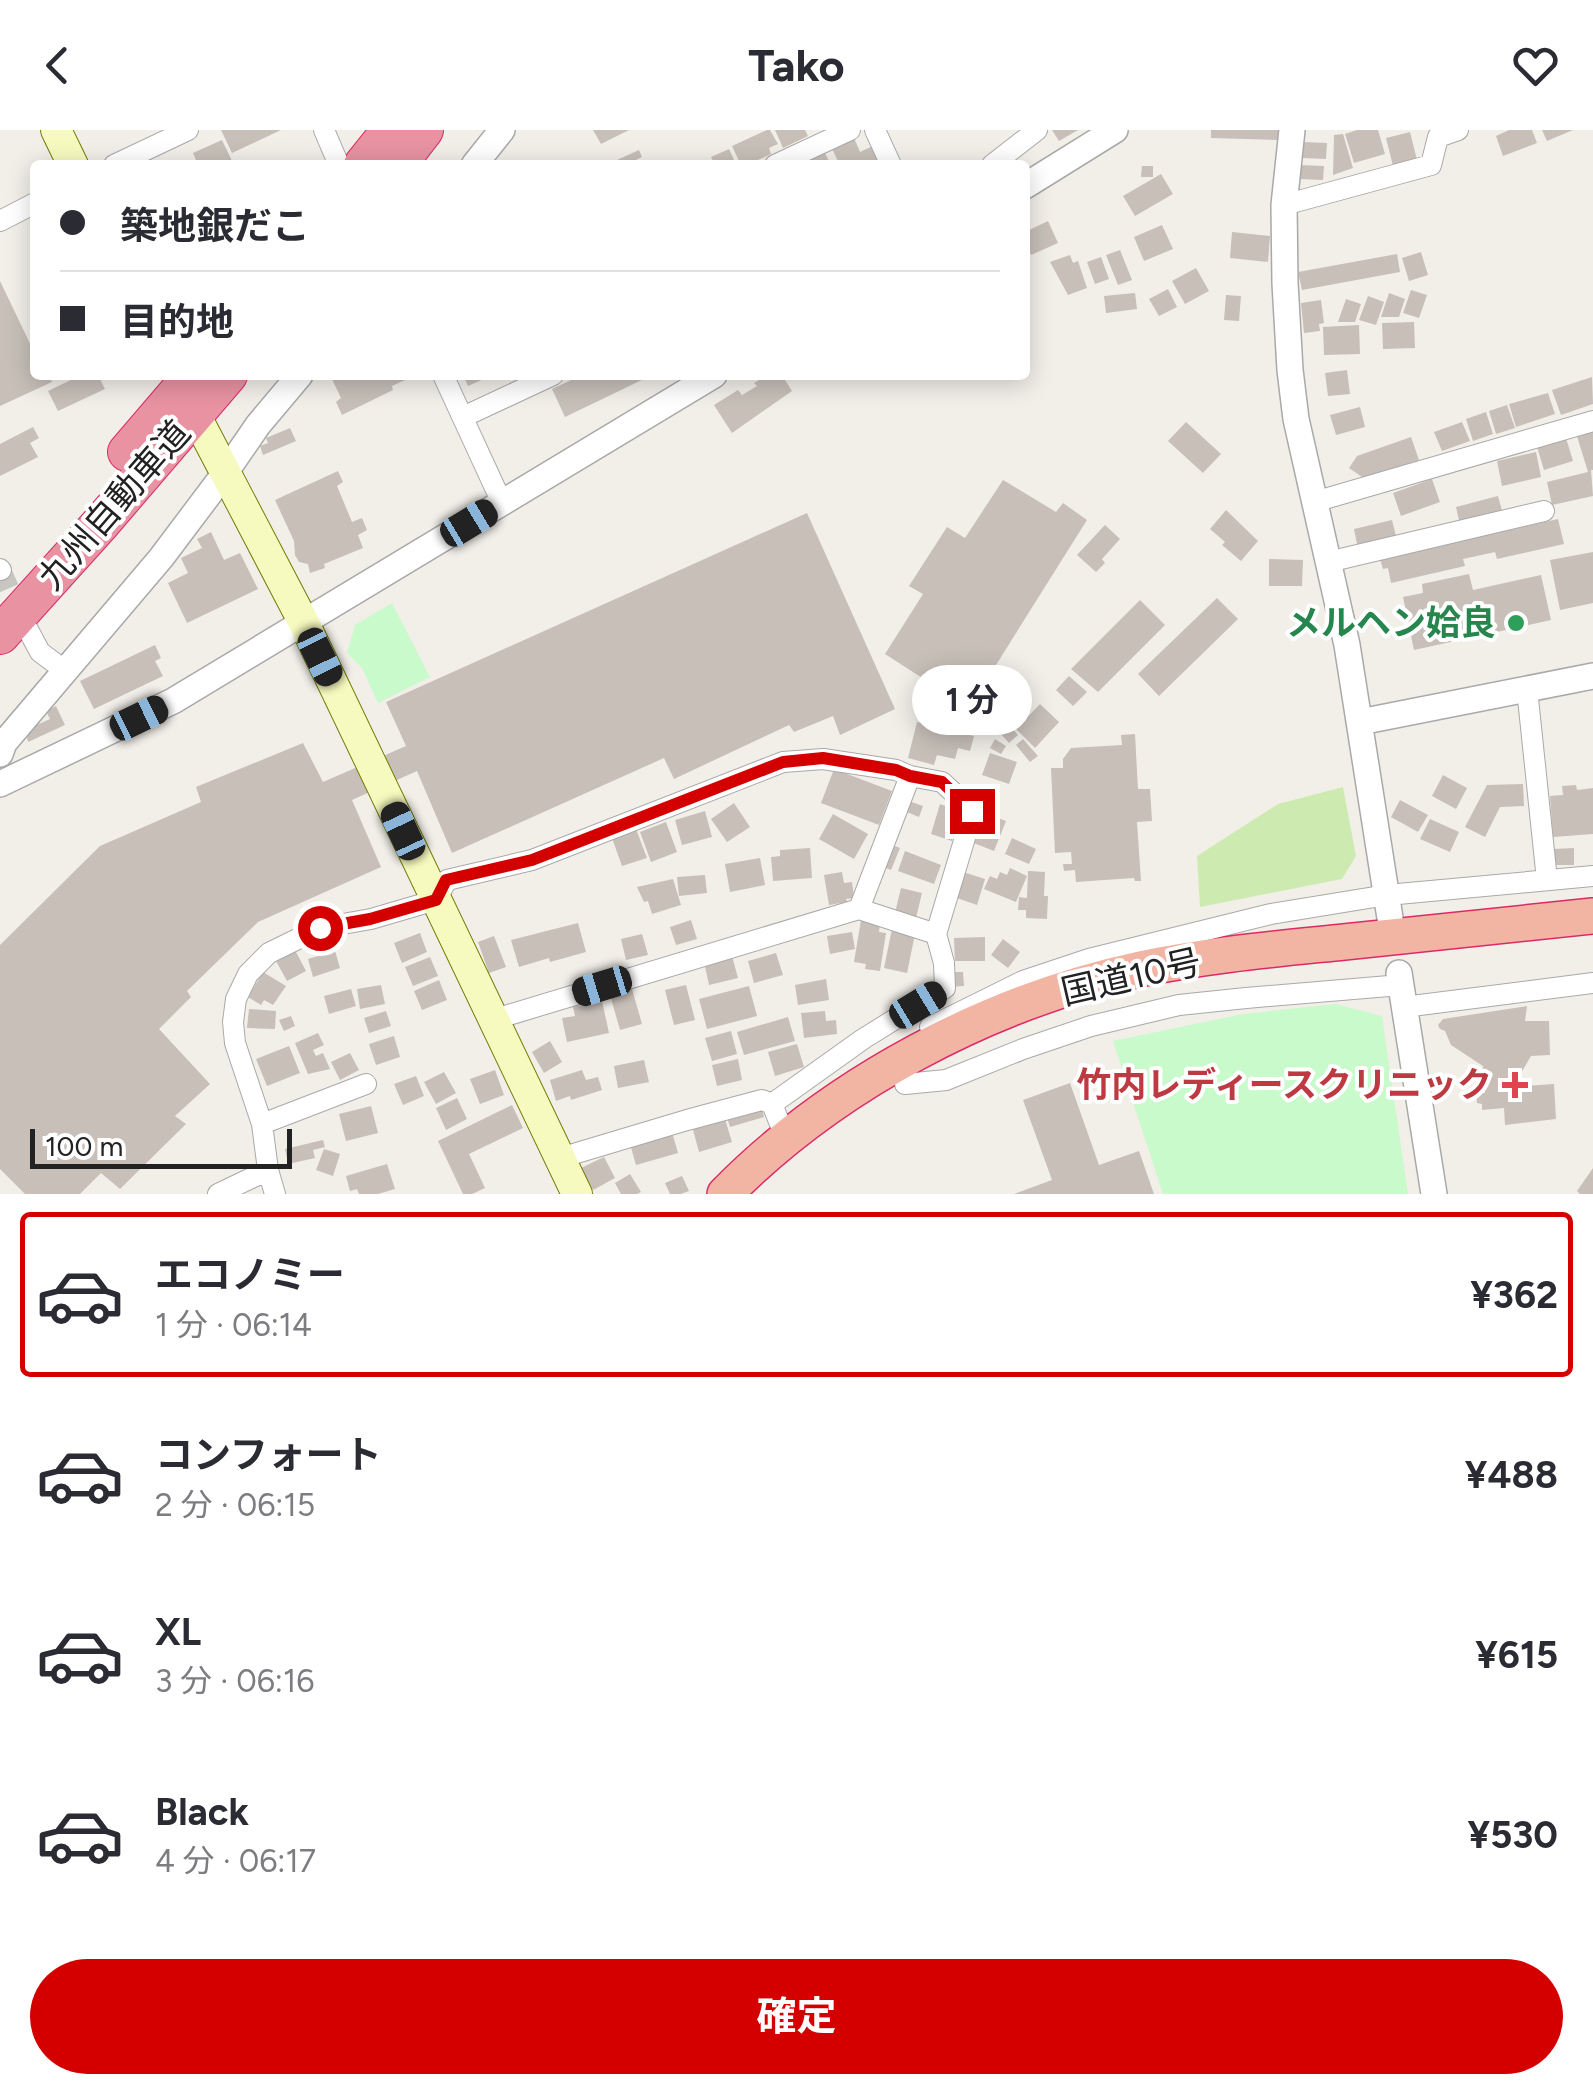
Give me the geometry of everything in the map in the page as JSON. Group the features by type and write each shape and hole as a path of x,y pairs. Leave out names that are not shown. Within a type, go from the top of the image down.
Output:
{"highway":[{"path":"367,160 391,130"},
{"path":"401,160 424,130"},
{"name":"九州自動車道","path":"0,597 189,380"},
{"name":"九州自動車道","path":"13,630 224,380"},
{"name":"国道10号","path":"725,1194 786,1138 857,1088 940,1040 1009,1009 1140,969 1280,949 1593,916"},
{"name":"国道10号","path":"754,1194 811,1146 905,1084 1039,1022 1159,988 1214,979 1593,940"}],"main road":[{"path":"56,130 71,160"},
{"path":"201,426 304,622 577,1194"}],"street":[{"path":"125,160 188,130"},
{"path":"324,130 337,160"},
{"path":"478,160 502,130"},
{"path":"786,160 850,130"},
{"path":"875,130 890,160"},
{"path":"998,160 1037,130"},
{"path":"1030,183 1115,130"},
{"path":"1292,130 1284,205 1286,314 1296,419 1347,645 1389,907"},
{"path":"1284,205 1431,165 1438,137 1458,130"},
{"path":"0,220 30,205"},
{"path":"0,754 4,743 161,558 226,474 258,424 296,380"},
{"path":"445,380 502,503"},
{"path":"463,417 543,380"},
{"path":"0,784 173,701 706,380"},
{"path":"1314,502 1593,420"},
{"path":"1328,562 1544,511"},
{"path":"13,630 64,670"},
{"path":"1360,722 1593,676"},
{"path":"1526,689 1547,880"},
{"path":"275,1194 262,1124 235,1043 233,1022 236,999 248,974 269,953 320,928 436,900 446,880 532,860 783,762 823,758 942,782 972,811 936,934 946,988 863,1038 772,1104"},
{"path":"859,910 910,776"},
{"path":"857,1088 878,1060 928,1028 1024,981 1089,960 1271,914 1389,907 1593,876"},
{"path":"492,1020 859,910 936,934"},
{"path":"905,1084 946,1080 1091,1026 1180,1005 1401,989 1593,983"},
{"path":"1401,989 1434,1194"},
{"path":"262,1124 366,1084"},
{"path":"560,1158 762,1100 772,1104 786,1138"},
{"path":"218,1194 268,1170"}],"green space":[{"path":"392,603 430,677 378,703 362,668 347,653 355,625"},
{"path":"1343,787 1356,856 1342,879 1200,907 1197,856 1278,804"},
{"path":"1336,1004 1382,1016 1408,1194 1163,1194 1113,1041 1243,1014"}],"building":[{"path":"221,130 281,130 232,153"},
{"path":"593,130 629,130 601,144"},
{"path":"767,130 778,144 769,148 771,154 758,160 739,160 732,146"},
{"path":"775,130 805,130 808,136 783,148"},
{"path":"1052,130 1078,130 1059,141"},
{"path":"1211,130 1282,130 1281,140 1211,138"},
{"path":"1378,130 1385,154 1354,163 1345,134"},
{"path":"1509,130 1532,130 1537,143 1503,156 1496,136"},
{"path":"1542,130 1573,130 1547,141"},
{"path":"1410,132 1417,160 1393,166 1386,138"},
{"path":"1343,134 1353,168 1333,175 1334,135"},
{"path":"854,138 860,152 873,146 880,160 838,160 832,149"},
{"path":"222,140 232,160 196,160 193,153"},
{"path":"1304,142 1327,143 1326,159 1303,158"},
{"path":"729,149 734,160 712,160 711,157"},
{"path":"639,150 642,157 636,160 617,160"},
{"path":"825,153 828,160 810,160"},
{"path":"1299,165 1324,166 1323,180 1299,179"},
{"path":"1142,166 1153,166 1153,177 1141,177"},
{"path":"1161,174 1173,194 1135,216 1123,196"},
{"path":"1048,221 1058,243 1031,255 1030,230"},
{"path":"1162,225 1173,249 1144,261 1134,237"},
{"path":"1232,232 1270,236 1268,262 1230,258"},
{"path":"1120,250 1132,280 1118,285 1106,255"},
{"path":"1421,252 1428,275 1409,281 1402,258"},
{"path":"1397,254 1400,272 1302,290 1298,272"},
{"path":"1070,255 1073,263 1078,261 1087,288 1068,295 1050,262"},
{"path":"1101,257 1109,279 1095,284 1087,262"},
{"path":"1196,268 1209,291 1185,304 1172,281"},
{"path":"0,281 30,344 30,380 52,382 0,406"},
{"path":"1168,289 1177,307 1159,316 1149,299"},
{"path":"1411,290 1427,295 1419,318 1403,313"},
{"path":"1135,293 1137,309 1106,313 1104,296"},
{"path":"1389,293 1405,299 1399,317 1381,317"},
{"path":"1226,295 1241,296 1239,321 1224,320"},
{"path":"1368,296 1384,302 1376,325 1359,320"},
{"path":"1346,299 1361,304 1355,322 1338,322"},
{"path":"1321,300 1324,323 1319,324 1320,331 1304,333 1301,303"},
{"path":"1414,322 1415,348 1383,349 1382,323"},
{"path":"1359,325 1360,354 1324,355 1323,327"},
{"path":"1347,370 1350,394 1328,396 1325,373"},
{"path":"1592,377 1593,404 1561,415 1552,390"},
{"path":"71,380 100,380 105,389 58,411 48,391"},
{"path":"332,380 405,380 342,415 336,402 341,398"},
{"path":"571,380 642,380 565,417 552,389"},
{"path":"785,380 792,391 732,433 714,405 738,390 742,395 757,386 754,383"},
{"path":"1548,393 1555,414 1516,427 1509,404"},
{"path":"1507,405 1515,428 1496,434 1489,411"},
{"path":"1360,407 1365,427 1336,435 1330,415"},
{"path":"1486,412 1493,434 1473,441 1466,419"},
{"path":"1186,422 1221,454 1203,473 1168,441"},
{"path":"1462,422 1470,441 1442,451 1434,432"},
{"path":"33,427 39,438 30,443 38,457 0,476 0,444"},
{"path":"290,428 296,441 263,455 260,446 268,443 266,438"},
{"path":"1593,428 1593,496 1552,505 1547,482 1588,472 1576,433"},
{"path":"1411,437 1419,460 1365,479 1349,468 1357,456"},
{"path":"1566,438 1573,461 1544,470 1537,447"},
{"path":"1536,452 1541,477 1502,486 1497,461"},
{"path":"338,471 343,482 337,486 352,522 362,518 367,530 358,535 363,548 310,573 308,564 299,562 295,555 294,541 275,500"},
{"path":"1432,479 1440,502 1401,516 1393,493"},
{"path":"1003,480 1056,512 1063,503 1087,520 969,708 885,654 923,594 909,586 947,527 965,538"},
{"path":"1498,496 1503,514 1460,525 1456,507"},
{"path":"1226,510 1258,541 1241,561 1210,529"},
{"path":"807,513 895,709 840,735 833,716 794,732 789,725 674,779 664,758 452,853 417,771 352,800 381,867 258,922 187,991 191,997 159,1029 210,1084 175,1116 186,1124 120,1189 101,1173 80,1194 25,1194 0,1169 0,945 100,846 201,802 196,787 303,743 323,782 406,746 386,702"},
{"path":"1558,519 1564,544 1497,559 1495,552 1463,559 1465,566 1391,583 1388,568 1383,569 1380,559"},
{"path":"1392,520 1397,540 1358,549 1354,529"},
{"path":"1105,525 1120,539 1096,572 1077,555"},
{"path":"211,532 224,560 240,553 258,589 187,623 168,583 188,573 181,558 202,548 197,539"},
{"path":"1593,552 1593,603 1560,610 1550,560"},
{"path":"1269,559 1303,560 1302,586 1269,586"},
{"path":"1469,574 1473,590 1541,575 1551,620 1414,650 1403,597 1423,593 1422,584"},
{"path":"1217,598 1238,619 1159,696 1138,674"},
{"path":"1140,600 1165,625 1098,692 1071,669"},
{"path":"155,645 161,658 155,661 163,676 94,709 80,681"},
{"path":"1069,676 1087,692 1073,706 1056,690"},
{"path":"1040,704 1059,722 1035,748 1016,729"},
{"path":"56,706 65,725 28,742 32,727 50,719 46,711"},
{"path":"917,722 974,736 970,751 958,748 955,759 937,755 934,765 908,758"},
{"path":"1009,725 1018,735 1009,743 1000,733"},
{"path":"1135,734 1138,789 1150,789 1152,821 1137,822 1141,881 1134,878 1076,882 1075,870 1064,871 1063,864 1072,864 1071,852 1055,853 1051,768 1063,768 1063,759 1071,748 1122,745 1121,735"},
{"path":"995,739 1006,746 1001,754 990,748"},
{"path":"1023,739 1038,756 1030,762 1016,745"},
{"path":"990,753 1017,762 1009,784 982,775"},
{"path":"834,769 892,791 879,825 821,803"},
{"path":"1443,775 1467,788 1456,809 1432,796"},
{"path":"1523,784 1524,806 1500,807 1485,837 1465,827 1487,785"},
{"path":"1576,785 1577,790 1593,788 1593,834 1553,837 1550,796 1563,795 1562,786"},
{"path":"906,800 923,806 919,817 902,810"},
{"path":"1400,800 1428,815 1418,832 1391,817"},
{"path":"734,803 750,827 727,842 711,819"},
{"path":"940,804 961,811 952,841 931,834"},
{"path":"977,810 1006,821 994,851 966,840"},
{"path":"705,811 712,837 682,845 675,820"},
{"path":"833,814 868,834 854,859 819,839"},
{"path":"1430,819 1459,832 1450,852 1420,839"},
{"path":"666,822 677,852 651,862 640,832"},
{"path":"636,829 647,858 622,866 612,838"},
{"path":"1012,838 1036,849 1029,864 1005,854"},
{"path":"890,844 900,848 891,870 881,866"},
{"path":"810,848 812,878 773,881 771,857 780,856 780,850"},
{"path":"1574,848 1574,865 1553,865 1553,849"},
{"path":"905,851 941,865 934,884 898,871"},
{"path":"760,858 765,885 730,892 725,864"},
{"path":"1010,868 1027,876 1016,902 984,889 990,876 997,879 1000,872 1007,875"},
{"path":"960,871 985,879 977,905 951,896"},
{"path":"1028,871 1045,872 1047,919 1026,918 1026,910 1018,910 1019,897 1027,898"},
{"path":"842,872 844,883 852,882 854,898 829,905 824,875"},
{"path":"705,875 707,893 679,896 677,877"},
{"path":"673,879 681,905 652,914 637,887"},
{"path":"901,888 922,893 915,922 894,917"},
{"path":"691,920 697,939 676,945 670,927"},
{"path":"861,920 880,923 879,932 886,933 880,971 865,969 866,964 854,962"},
{"path":"578,923 586,952 519,967 511,940"},
{"path":"892,929 915,934 907,973 884,968"},
{"path":"852,932 855,949 830,954 827,936"},
{"path":"420,933 427,952 402,963 394,943"},
{"path":"642,934 648,955 626,960 621,939"},
{"path":"494,936 506,967 489,973 478,942"},
{"path":"985,937 985,961 955,961 954,938"},
{"path":"1003,939 1020,952 1008,968 991,955"},
{"path":"295,950 306,971 287,981 276,961"},
{"path":"335,951 340,968 313,977 308,959"},
{"path":"776,953 783,975 754,983 748,961"},
{"path":"732,956 738,978 709,985 704,962"},
{"path":"430,957 438,976 413,986 405,967"},
{"path":"263,972 286,986 273,1005 264,1000 261,1005 248,997"},
{"path":"948,972 963,972 964,986 949,987"},
{"path":"826,979 829,1000 798,1005 795,985"},
{"path":"439,980 447,1000 422,1010 414,991"},
{"path":"381,985 385,1004 360,1009 357,989"},
{"path":"686,985 695,1020 674,1025 665,990"},
{"path":"749,986 757,1016 707,1029 699,999"},
{"path":"351,989 356,1006 329,1014 324,996"},
{"path":"632,989 642,1024 620,1030 610,995"},
{"path":"602,1001 609,1033 567,1042 562,1018 575,1016 573,1007"},
{"name":"竹内レディースクリニック","path":"1527,1006 1525,1021 1549,1021 1550,1055 1531,1056 1521,1073 1524,1086 1554,1084 1556,1119 1505,1125 1504,1108 1482,1110 1482,1104 1477,1103 1476,1093 1485,1093 1483,1066 1451,1045 1438,1025 1443,1019"},
{"path":"249,1009 276,1011 275,1029 247,1028"},
{"path":"386,1011 391,1026 369,1033 364,1018"},
{"path":"825,1011 826,1021 836,1020 837,1034 804,1038 801,1013"},
{"path":"291,1016 295,1026 284,1031 279,1020"},
{"path":"788,1017 795,1041 744,1055 737,1032"},
{"path":"731,1031 737,1054 712,1061 705,1038"},
{"path":"318,1033 324,1045 313,1050 316,1056 323,1053 330,1069 308,1074 295,1043"},
{"path":"394,1036 400,1057 376,1065 369,1044"},
{"path":"550,1041 562,1062 544,1073 532,1052"},
{"path":"797,1044 804,1067 775,1076 768,1052"},
{"path":"289,1046 300,1073 267,1086 256,1059"},
{"path":"350,1053 359,1070 340,1080 331,1062"},
{"path":"738,1059 742,1080 717,1086 712,1065"},
{"path":"644,1060 649,1082 618,1088 614,1066"},
{"path":"495,1070 504,1095 480,1104 470,1079"},
{"path":"582,1070 586,1080 598,1077 602,1090 556,1101 550,1080"},
{"path":"444,1072 456,1093 436,1104 424,1082"},
{"path":"416,1076 424,1096 403,1105 394,1084"},
{"path":"1070,1083 1099,1165 1139,1151 1154,1194 1014,1194 1052,1180 1023,1100"},
{"path":"457,1098 467,1119 446,1130 436,1108"},
{"path":"761,1104 764,1117 730,1127 726,1114"},
{"path":"512,1105 523,1128 469,1154 485,1188 463,1194 438,1141"},
{"path":"371,1106 378,1133 346,1141 339,1114"},
{"path":"724,1116 732,1142 699,1152 692,1126"},
{"path":"672,1132 678,1153 636,1165 630,1144"},
{"path":"323,1140 325,1147 313,1150 315,1158 288,1164 285,1149"},
{"path":"324,1149 340,1154 333,1176 316,1170"},
{"path":"604,1157 615,1178 593,1190 581,1168"},
{"path":"387,1164 395,1189 378,1194 350,1191 346,1176"},
{"path":"1593,1168 1593,1194 1580,1194 1577,1191"},
{"path":"630,1174 641,1192 621,1194 615,1183"},
{"path":"682,1176 689,1191 670,1194 665,1183"}],"tunnel":[{"path":"1,570 21,615"}],"place":[{"name":"メルヘン姶良","path":"1516,623"},
{"name":"竹内レディースクリニック","path":"1515,1085"}],"route":[{"path":"320,928 436,900 446,880 532,860 783,762 823,758 896,770 942,782 972,811"}]}
